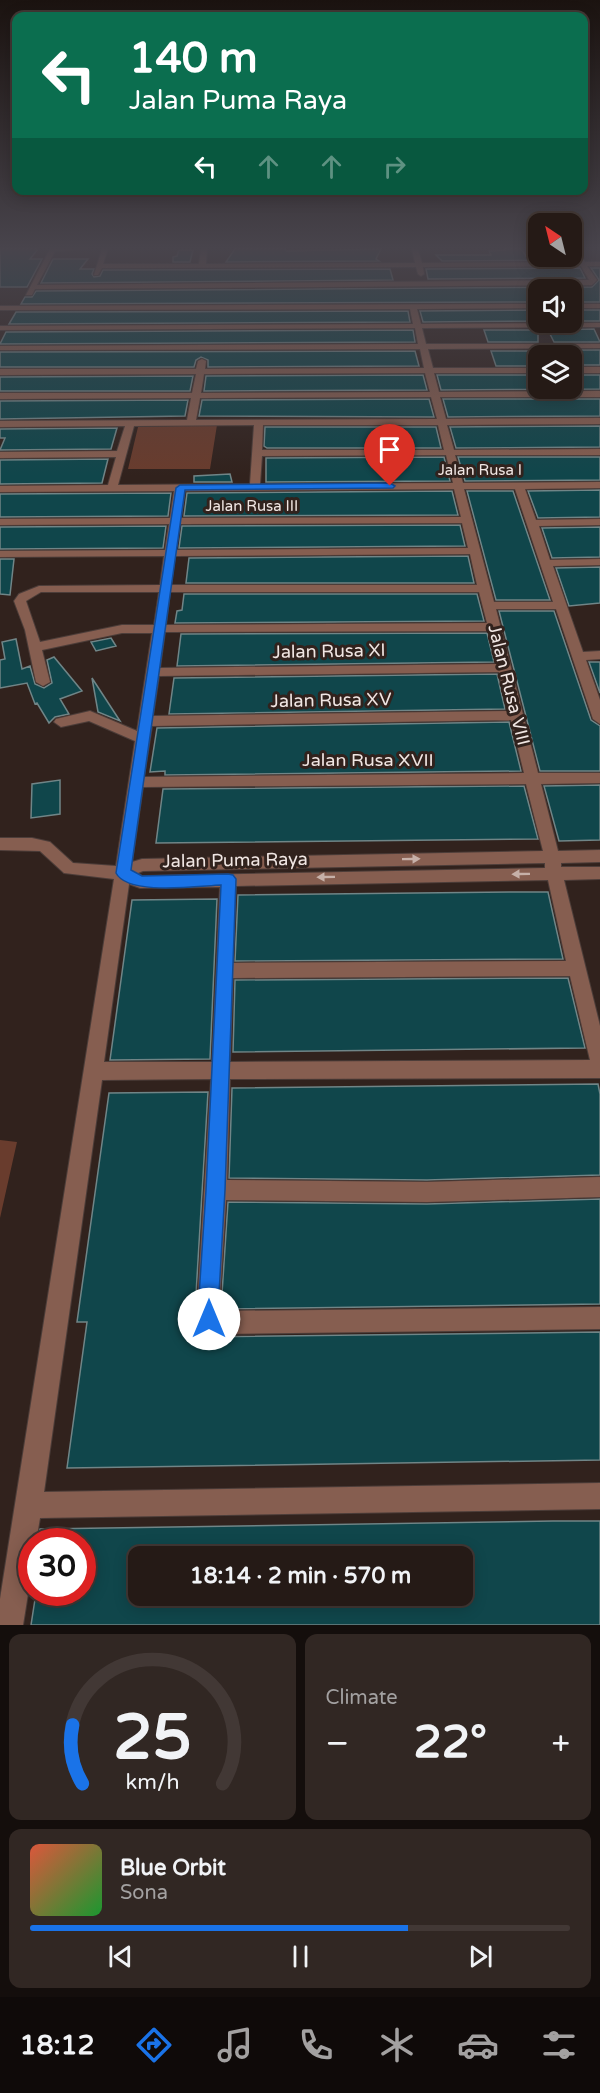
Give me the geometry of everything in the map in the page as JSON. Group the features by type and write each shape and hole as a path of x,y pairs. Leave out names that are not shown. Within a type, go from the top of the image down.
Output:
{"street":[{"name":"Jalan Rusa VIII","path":"417,326 517,715 600,1064"},
{"path":"477,326 490,358"},
{"path":"0,327 600,326"},
{"path":"191,423 208,327"},
{"path":"0,372 427,370 490,358 600,346"},
{"path":"0,348 422,347 490,358 528,368"},
{"path":"582,370 600,370"},
{"path":"0,396 600,394"},
{"path":"0,424 600,421"},
{"path":"255,487 259,422"},
{"path":"112,488 130,423"},
{"path":"257,453 600,452"},
{"path":"0,455 122,454"},
{"path":"519,485 599,713"},
{"name":"Jalan Rusa I","path":"0,489 600,485"},
{"path":"9,1625 29,1505 180,488"},
{"name":"Jalan Rusa III","path":"0,522 467,520"},
{"path":"533,523 600,522"},
{"path":"0,554 475,551"},
{"path":"547,563 600,562"},
{"path":"43,682 36,647 20,601 32,591 71,588 484,588"},
{"path":"489,606 561,605"},
{"path":"36,647 110,630 494,627"},
{"path":"579,656 600,656"},
{"name":"Jalan Rusa XI","path":"153,672 505,668"},
{"name":"Jalan Rusa XV","path":"144,730 517,715"},
{"path":"61,722 90,716 144,730"},
{"name":"Jalan Rusa XVII","path":"137,782 600,778"},
{"path":"0,844 42,846 49,849 63,866 70,869 123,873"},
{"path":"553,865 600,856"},
{"name":"Jalan Puma Raya","path":"123,873 142,865 553,865 600,873"},
{"name":"Jalan Puma Raya","path":"123,873 140,882 553,865"},
{"path":"228,879 209,1319 213,1322 600,1318"},
{"path":"225,971 577,968"},
{"path":"94,1071 600,1069"},
{"path":"216,1190 427,1192 600,1187"},
{"path":"29,1505 600,1496"}],"shaded area":[{"path":"217,425 210,469 128,469 138,427"},
{"path":"0,1140 17,1142 0,1218"}],"building":[{"path":"582,329 594,329 600,342 554,342 550,333 582,333"},
{"path":"413,330 415,342 0,344 6,332"},
{"path":"484,330 528,330 528,333 538,333 538,342 488,342"},
{"path":"582,350 600,350 600,365 582,365"},
{"path":"415,351 419,366 208,367 208,360 201,357 196,360 194,367 0,367 0,352"},
{"path":"491,351 528,351 528,366 496,366"},
{"path":"423,375 427,390 204,391 206,376"},
{"path":"437,375 528,375 528,389 441,390"},
{"path":"582,375 600,375 600,389 582,389"},
{"path":"193,376 190,391 0,391 0,377"},
{"path":"429,399 434,417 199,416 202,400"},
{"path":"443,399 600,399 600,416 448,417"},
{"path":"188,400 185,416 0,419 0,401"},
{"path":"600,426 600,447 456,448 450,427"},
{"path":"265,427 436,427 441,448 267,448 264,446"},
{"path":"117,428 111,449 0,450 5,438 0,438 0,429"},
{"path":"444,457 450,481 266,482 266,458"},
{"path":"458,457 600,457 600,480 465,481"},
{"path":"108,459 102,483 0,484 0,460"},
{"path":"230,474 232,482 194,482 194,476"},
{"path":"600,490 600,517 538,518 528,491"},
{"path":"452,491 458,515 184,516 187,493"},
{"path":"467,491 513,491 550,600 496,600"},
{"path":"171,493 168,516 0,517 0,494"},
{"path":"460,525 465,546 179,548 182,526"},
{"path":"166,526 163,548 0,549 0,527"},
{"path":"600,527 600,557 552,558 542,528"},
{"path":"468,556 474,583 186,583 189,558"},
{"path":"0,559 14,559 10,595 0,594"},
{"path":"600,567 600,603 569,606 556,568"},
{"path":"184,594 477,594 484,621 175,623 177,611 182,610"},
{"path":"499,611 554,611 591,720 600,726 600,771 540,771"},
{"path":"487,633 494,662 177,666 181,634"},
{"path":"111,638 116,646 96,651 91,642"},
{"path":"16,639 22,669 30,666 35,684 44,688 52,683 47,660 54,657 82,691 60,699 69,714 55,717 49,723 37,703 35,704 27,683 0,688 0,660 5,659 2,642"},
{"path":"589,662 600,662 600,693"},
{"path":"497,674 505,709 169,714 174,678"},
{"path":"92,678 120,721 98,712"},
{"path":"509,722 521,771 165,775 165,771 150,772 157,728"},
{"path":"60,780 60,814 31,818 32,784"},
{"path":"600,785 600,840 559,841 544,786"},
{"path":"524,786 538,839 156,843 163,789"},
{"path":"548,892 563,959 235,961 238,895"},
{"path":"217,899 210,1059 110,1060 132,900"},
{"path":"568,978 585,1048 233,1052 235,980"},
{"path":"598,1084 600,1175 427,1180 229,1178 232,1088"},
{"path":"208,1092 195,1311 201,1337 600,1332 600,1460 67,1468 87,1322 77,1322 109,1093"},
{"path":"600,1199 600,1304 221,1309 228,1202 427,1204"},
{"path":"600,1521 600,1625 31,1625 34,1606 96,1606 96,1528"}],"route":[{"path":"209,1319 228,879 140,882 123,873 180,488 390,486"}]}
